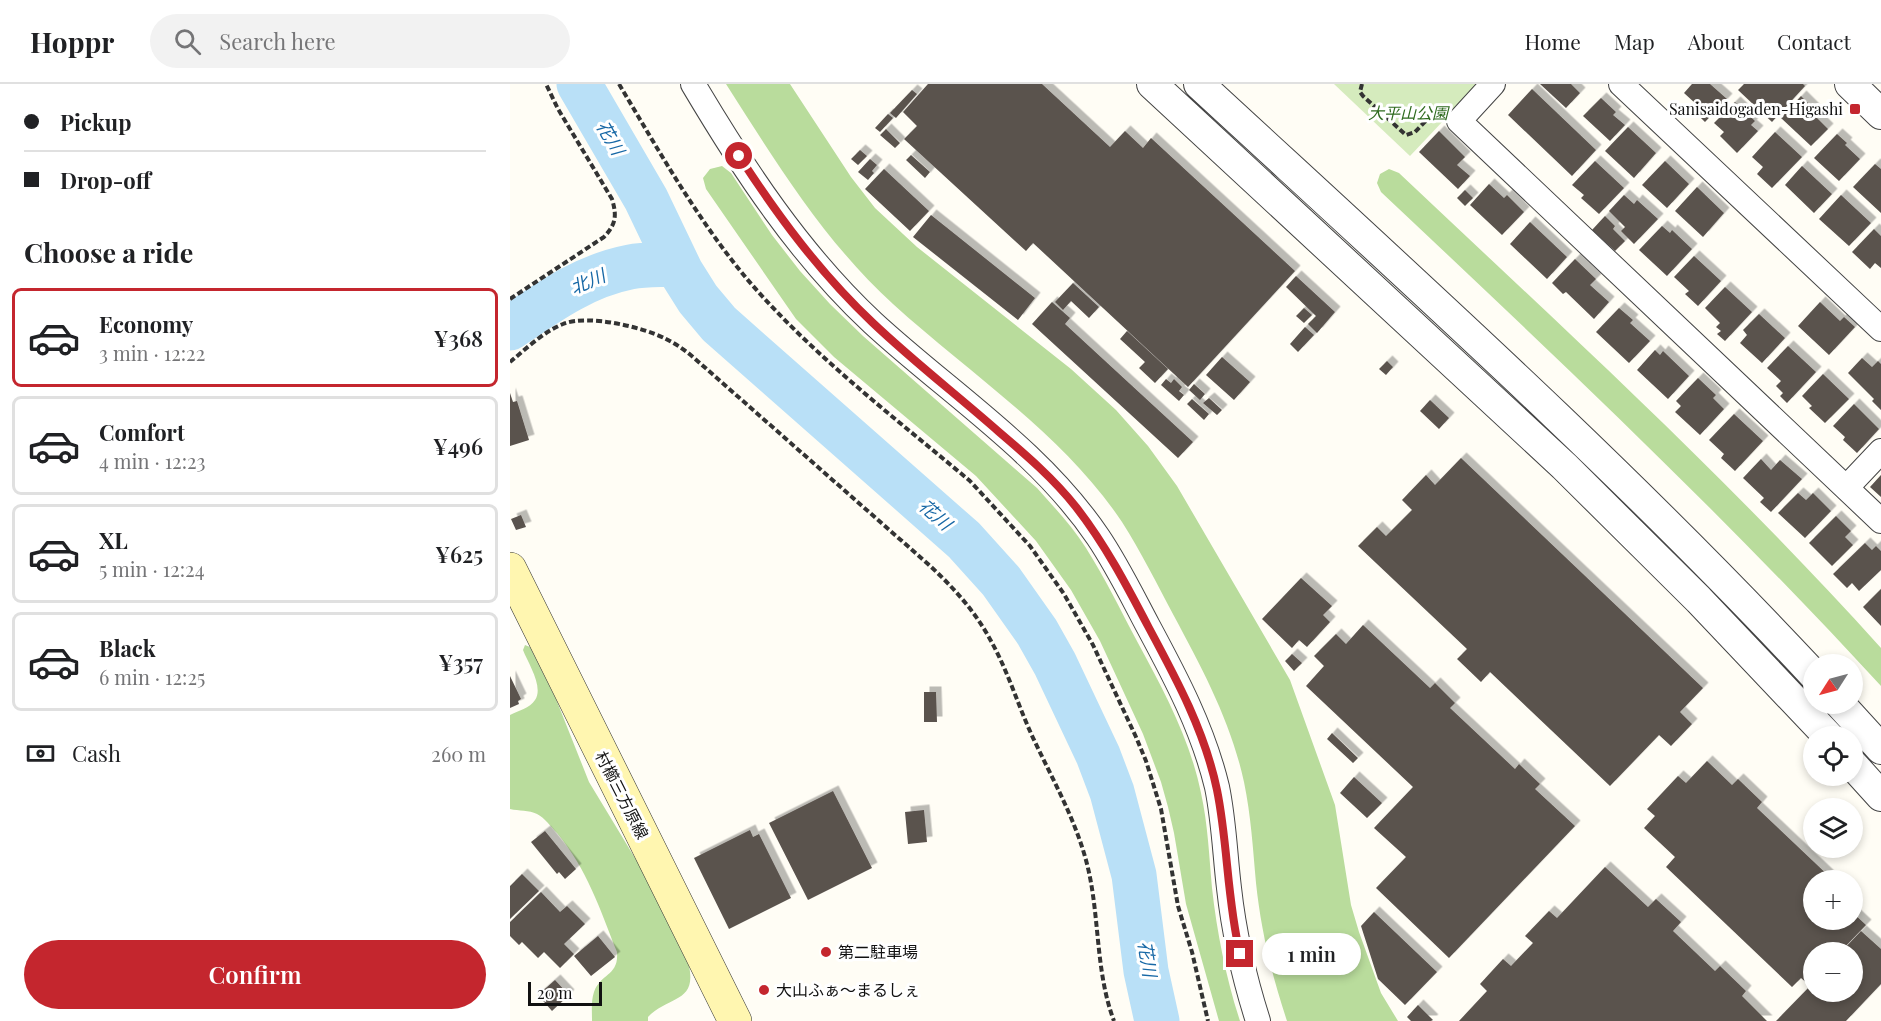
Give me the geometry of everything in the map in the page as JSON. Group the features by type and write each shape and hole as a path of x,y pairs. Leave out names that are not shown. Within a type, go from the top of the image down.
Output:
{"main road":[{"name":"村櫛三方原線","path":"510,569 735,1021"}],"street":[{"path":"693,84 785,226 813,260 874,324 1049,476 1075,505 1114,562 1179,684 1207,752 1217,787 1223,824 1236,938 1247,987 1258,1021"},
{"path":"1152,84 1581,483 1699,600 1818,726"},
{"path":"1493,84 1459,121 1881,521"},
{"path":"1621,84 1881,329"},
{"path":"1850,84 1881,114"},
{"path":"1208,87 1586,443 1803,664"},
{"path":"1847,487 1881,451"},
{"path":"1849,714 1881,749"},
{"path":"1863,776 1881,796"}],"path":[{"path":"510,299 604,237 613,227 616,213 612,199 558,109 546,84"},
{"path":"619,84 699,216 773,308 830,363 992,502 1030,546 1064,594 1093,645 1136,737 1154,785 1167,834 1178,906 1192,952 1208,1021"},
{"path":"1362,84 1360,92 1363,96 1406,135 1415,132 1438,108"},
{"path":"510,362 554,329 563,324 582,320 601,321 650,332 665,338 693,357 947,581 963,599 991,641 1079,838 1092,891 1101,966 1114,1021"}],"green space":[{"path":"726,84 790,84 851,177 875,208 917,247 1071,369 1116,410 1148,446 1177,486 1290,680 1335,805 1351,905 1359,932 1381,993 1398,1021 1287,1021 1264,936 1244,782 1232,738 1205,676 1129,533 1099,491 1073,461 1015,407 923,330 868,280 802,200"},
{"name":"大平山公園","path":"1334,84 1478,84 1410,156"},
{"path":"722,166 731,173 772,235 800,271 830,304 863,336 1037,488 1069,524 1093,559 1166,697 1190,754 1205,817 1219,939 1240,1021 1219,1021 1186,904 1174,833 1161,782 1143,734 1100,641 1071,590 1036,541 976,476 834,357 796,319 706,189 703,178 710,169"},
{"path":"1389,169 1399,173 1584,347 1765,525 1881,648 1881,686 1863,667 1863,654 1851,654 1698,496 1381,192 1377,183 1380,174"},
{"path":"525,645 530,647 556,699 589,782 638,863 689,966 689,987 685,993 656,1010 648,1017 648,1021 592,1021 594,992 615,966 617,952 585,875 568,847 540,816 531,812 510,809 510,715 530,705 535,700 538,689 523,650"}],"building":[{"path":"928,84 1042,84 1110,147 1125,131 1143,148 1151,138 1295,271 1188,387 1033,243 1026,251 904,139 917,126 903,112"},
{"path":"1540,84 1571,84 1580,93 1566,108"},
{"path":"1692,84 1710,84 1727,99 1705,122 1692,109 1696,104 1684,93"},
{"path":"1744,84 1803,84 1805,86 1772,122 1738,90"},
{"path":"1532,89 1596,150 1572,176 1508,115"},
{"path":"912,90 917,94 896,118 890,113"},
{"path":"1801,96 1815,110 1812,113 1828,129 1811,146 1781,118"},
{"path":"1601,98 1616,112 1613,115 1625,125 1610,141 1583,116"},
{"path":"1735,102 1755,121 1751,125 1758,131 1737,153 1720,136 1724,132 1714,123"},
{"path":"888,114 893,118 880,132 875,128"},
{"path":"1628,127 1656,153 1634,178 1605,151"},
{"path":"886,129 900,143 895,148 880,135"},
{"path":"1439,131 1465,157 1457,165 1470,176 1458,189 1419,152"},
{"path":"1775,132 1802,157 1772,188 1757,174 1763,167 1752,157"},
{"path":"1837,134 1860,159 1839,181 1814,158"},
{"path":"860,150 867,156 858,165 851,159"},
{"path":"911,155 930,172 925,178 906,160"},
{"path":"870,159 877,165 868,180 858,172"},
{"path":"1595,161 1624,188 1599,214 1581,198 1584,195 1572,185"},
{"path":"1665,161 1689,184 1667,208 1642,185"},
{"path":"1875,164 1881,169 1881,213 1853,187"},
{"path":"1802,166 1832,194 1814,213 1785,185"},
{"path":"884,169 929,211 910,231 865,189"},
{"path":"1489,184 1504,198 1507,195 1524,212 1502,235 1470,205"},
{"path":"1697,187 1724,213 1703,237 1675,211"},
{"path":"1465,190 1473,198 1465,206 1457,198"},
{"path":"1624,195 1634,204 1637,200 1658,219 1634,244 1621,231 1625,227 1609,211"},
{"path":"1841,195 1871,223 1849,246 1819,219"},
{"path":"931,215 1035,298 1018,320 913,237"},
{"path":"1605,216 1615,226 1613,229 1625,241 1615,251 1592,230"},
{"path":"1530,222 1567,257 1547,279 1510,244"},
{"path":"1662,226 1670,233 1672,230 1692,249 1667,276 1639,250"},
{"path":"1874,229 1881,236 1881,268 1875,263 1870,269 1852,252"},
{"path":"1694,256 1721,281 1698,306 1685,294 1689,291 1674,277"},
{"path":"1575,259 1596,279 1590,285 1609,302 1594,319 1566,292 1563,294 1552,283"},
{"path":"1296,276 1335,312 1317,333 1308,324 1316,316 1286,287"},
{"path":"1073,283 1099,307 1089,318 1071,301 1063,310 1055,302"},
{"path":"1725,287 1752,312 1725,341 1717,334 1721,331 1716,327 1720,323 1705,308"},
{"path":"1052,302 1070,318 1065,324 1193,442 1178,458 1032,324"},
{"path":"1820,302 1840,321 1844,317 1855,327 1829,355 1798,326"},
{"path":"1304,308 1312,315 1304,323 1296,316"},
{"path":"1619,308 1633,320 1630,323 1650,341 1629,363 1596,332"},
{"path":"1759,314 1785,338 1762,363 1740,343 1747,335 1743,330"},
{"path":"1305,327 1314,335 1298,352 1290,344"},
{"path":"1127,331 1168,369 1155,383 1139,368 1145,362 1120,339"},
{"path":"1788,346 1816,372 1787,403 1780,396 1783,393 1776,386 1781,381 1767,368"},
{"path":"1655,350 1660,355 1663,351 1689,376 1668,399 1637,370"},
{"path":"1222,357 1250,382 1234,400 1206,375"},
{"path":"1862,358 1872,367 1878,361 1881,364 1881,410 1872,401 1874,399 1848,373"},
{"path":"1387,361 1393,367 1386,375 1379,369"},
{"path":"1823,374 1849,399 1825,423 1809,408 1812,406 1802,396"},
{"path":"1698,378 1716,395 1713,398 1724,409 1700,435 1675,412 1681,406 1676,401"},
{"path":"1166,379 1171,383 1174,379 1182,387 1179,391 1184,395 1179,401 1161,385"},
{"path":"1194,384 1205,394 1200,400 1189,390"},
{"path":"510,393 513,402 517,401 529,440 510,446"},
{"path":"1209,398 1222,410 1217,415 1203,403"},
{"path":"1192,399 1209,414 1204,420 1187,404"},
{"path":"1430,400 1449,418 1439,429 1420,411"},
{"path":"1854,404 1879,429 1857,453 1843,440 1845,437 1833,426"},
{"path":"1734,414 1763,441 1735,471 1721,458 1724,454 1709,440"},
{"path":"1461,458 1703,688 1680,712 1692,724 1671,746 1659,735 1610,786 1490,672 1481,682 1457,659 1467,649 1358,546 1377,527 1386,536 1412,510 1402,500 1426,475 1435,485"},
{"path":"1761,459 1771,470 1780,460 1802,479 1771,512 1760,502 1764,498 1743,478"},
{"path":"1881,475 1881,497 1870,487"},
{"path":"1798,493 1806,500 1813,493 1831,511 1805,538 1778,513"},
{"path":"521,515 526,527 516,530 511,519"},
{"path":"1836,516 1851,531 1845,537 1853,545 1832,566 1809,543"},
{"path":"1865,543 1872,550 1876,546 1881,551 1881,570 1859,591 1852,583 1847,588 1833,574"},
{"path":"1301,578 1332,606 1323,615 1330,622 1307,647 1299,640 1292,648 1262,619"},
{"path":"1881,589 1881,626 1863,607"},
{"path":"1363,625 1430,688 1435,683 1455,703 1450,708 1515,769 1519,764 1540,784 1535,789 1575,826 1449,958 1376,888 1406,857 1374,828 1413,787 1306,686 1324,666 1314,656 1336,634 1346,644"},
{"path":"1292,654 1302,663 1294,671 1285,661"},
{"path":"510,676 521,699 518,701 519,704 510,708"},
{"path":"924,692 936,692 937,722 924,722"},
{"path":"1332,733 1358,758 1353,763 1327,739"},
{"path":"1707,761 1732,785 1738,779 1762,802 1757,808 1803,852 1803,858 1810,858 1822,870 1803,870 1803,930 1861,930 1850,942 1803,942 1803,980 1801,978 1792,987 1666,867 1675,857 1644,828 1655,816 1647,809 1678,776 1686,783"},
{"path":"1354,777 1382,803 1367,818 1340,793"},
{"path":"833,791 872,868 808,900 769,823"},
{"path":"924,810 927,842 908,844 905,812"},
{"path":"750,830 753,837 759,834 791,898 729,929 694,858"},
{"path":"545,831 576,869 565,879 559,872 557,874 531,842"},
{"path":"1605,867 1648,907 1656,899 1681,922 1673,931 1715,971 1720,966 1746,991 1742,996 1767,1021 1459,1021 1487,991 1480,984 1503,959 1511,966 1533,943 1525,936 1549,911 1557,918"},
{"path":"522,874 539,891 510,919 510,886"},
{"path":"541,892 560,912 567,906 585,924 564,944 574,954 560,968 544,952 538,958 522,942 519,945 510,936 510,922"},
{"path":"1374,912 1437,972 1405,1005 1378,979 1361,926"},
{"path":"1861,931 1881,949 1881,984 1846,1021 1776,1021 1803,993 1803,1002 1863,1002 1863,942 1851,942"},
{"path":"598,936 615,957 591,976 574,956"},
{"path":"555,980 569,995 552,1011 538,995"},
{"path":"1418,1005 1433,1020 1411,1021 1407,1017"}],"waterway":[{"name":"花川","path":"579,84 646,199 681,272 698,299 719,324 964,540 1001,581 1037,632 1055,664 1098,755 1112,792 1134,875 1146,971 1157,1021"},
{"name":"北川","path":"510,328 567,291 597,277 636,266 676,264"}],"place":[{"name":"Sanisaidogaden-Higashi","path":"1855,109"},
{"name":"第二駐車場","path":"826,952"},
{"name":"大山ふぁ～まるしぇ","path":"764,990"}],"route":[{"path":"739,156 785,226 842,293 874,324 1049,476 1075,505 1098,537 1119,571 1179,684 1207,752 1217,787 1240,954"}]}
